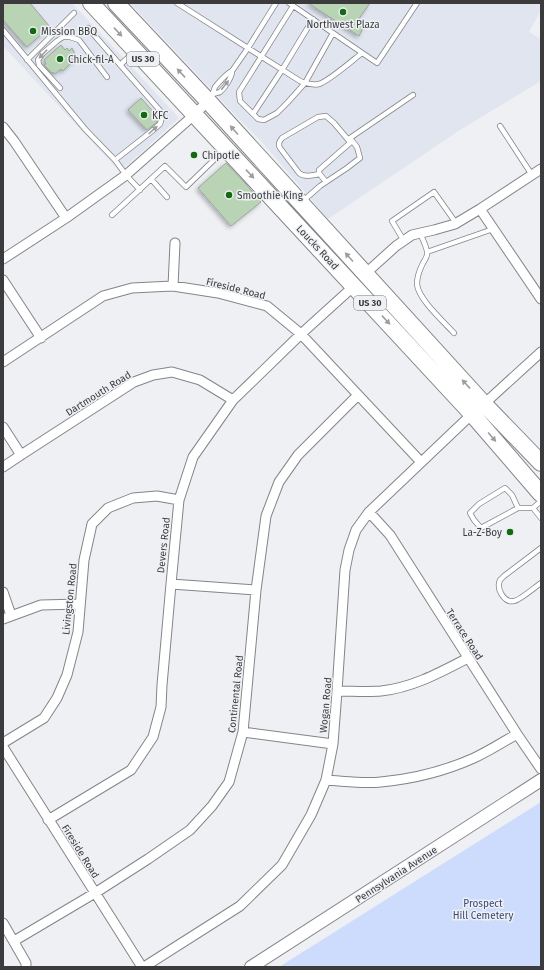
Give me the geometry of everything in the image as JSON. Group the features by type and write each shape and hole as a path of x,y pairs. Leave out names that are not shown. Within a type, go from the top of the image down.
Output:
{"highway":[{"name":"Loucks Road","path":"92,3 354,286 478,409 541,463"},
{"name":"Loucks Road","path":"116,3 210,98 301,204 365,274 478,409 541,494"}],"street":[{"path":"3,259 66,218 126,175 210,98"},
{"path":"3,127 66,218"},
{"path":"365,274 396,246 412,235 456,223 541,169"},
{"path":"480,209 541,299"},
{"path":"174,286 175,243"},
{"path":"3,280 41,338"},
{"name":"Fireside Road","path":"3,362 103,296 132,288 174,286 218,293 266,306 302,334 421,462"},
{"name":"Devers Road","path":"48,820 131,770 154,737 161,707 170,584 179,500 193,457 233,400 354,286"},
{"name":"Wogan Road","path":"143,967 240,906 282,865 311,815 326,780 338,691 345,570 349,550 356,530 369,512 541,352"},
{"name":"Dartmouth Road","path":"3,467 134,382 154,375 172,372 200,380 233,400"},
{"name":"Continental Road","path":"14,941 95,893 190,830 212,806 228,782 243,732 256,590 266,516 279,482 298,455 358,395"},
{"path":"3,427 20,455"},
{"name":"Livingston Road","path":"3,743 44,718 57,698 67,675 78,632 84,560 92,524 108,508 132,498 157,496 179,500"},
{"name":"Terrace Road","path":"369,512 390,535 541,769"},
{"path":"170,584 256,590"},
{"path":"3,592 7,617 41,605 80,604"},
{"path":"338,691 382,690 404,686 431,678 468,658"},
{"path":"243,732 332,744"},
{"path":"326,780 380,782 416,777 446,769 474,758 517,734"},
{"name":"Fireside Road","path":"3,747 48,820 143,967"},
{"name":"Pennsylvania Avenue","path":"251,967 541,780"},
{"path":"3,923 26,963 26,967"}],"lane":[{"path":"177,3 300,81 310,84 319,84 330,78 362,53"},
{"path":"210,98 220,92 232,76 232,71 276,3"},
{"path":"333,33 304,82 277,114 264,120 258,118 240,101 239,92 262,56 291,4 377,62 417,3"},
{"path":"27,60 74,13"},
{"path":"253,114 313,19"},
{"path":"88,28 163,114 160,124 115,160"},
{"path":"3,30 85,129 115,160 140,190"},
{"path":"60,88 39,65 38,60 42,54 63,37 70,37 79,40 107,77"},
{"path":"120,65 136,51"},
{"path":"326,182 319,170 351,141 350,138 413,95"},
{"path":"301,204 320,186 360,158 357,147 326,116 318,117 282,138 278,144 299,173 307,176 320,174"},
{"path":"500,126 532,175"},
{"path":"112,216 165,166 186,187 226,148"},
{"path":"151,179 167,197"},
{"path":"404,240 392,221 434,192 456,223"},
{"path":"427,252 494,229"},
{"path":"420,234 427,255 418,275 417,284 426,302 454,333"},
{"path":"518,508 512,495 505,488 479,504 470,513 481,528 518,508 533,508 541,501"},
{"path":"533,508 541,518"},
{"path":"541,548 504,576 500,580 499,587 501,593 507,600 514,601 521,598 541,582"}],"shaded area":[{"path":"3,3 72,3 179,118 120,172 3,46"},
{"path":"130,3 541,3 541,10 529,32 541,39 541,81 460,130 328,219 261,141"}],"green space":[{"name":"Prospect Hill Cemetery","path":"541,802 541,967 279,967"}],"building":[{"path":"3,3 30,3 50,27 27,47 3,20"},
{"name":"Northwest Plaza","path":"308,3 370,3 358,20 365,24 359,36"},
{"name":"Chick-fil-A","path":"61,45 65,50 67,48 69,51 72,48 76,58 63,71 61,69 55,74 44,65 46,64 44,60"},
{"name":"KFC","path":"141,98 158,117 157,122 147,130 128,110"},
{"name":"Smoothie King","path":"226,163 261,202 231,226 198,188"}],"place":[{"name":"Northwest Plaza","path":"343,12"},
{"name":"Mission BBQ","path":"33,31"},
{"name":"Chick-fil-A","path":"60,59"},
{"name":"KFC","path":"144,115"},
{"name":"Chipotle","path":"194,155"},
{"name":"Smoothie King","path":"229,195"},
{"name":"La-Z-Boy","path":"510,532"}]}
